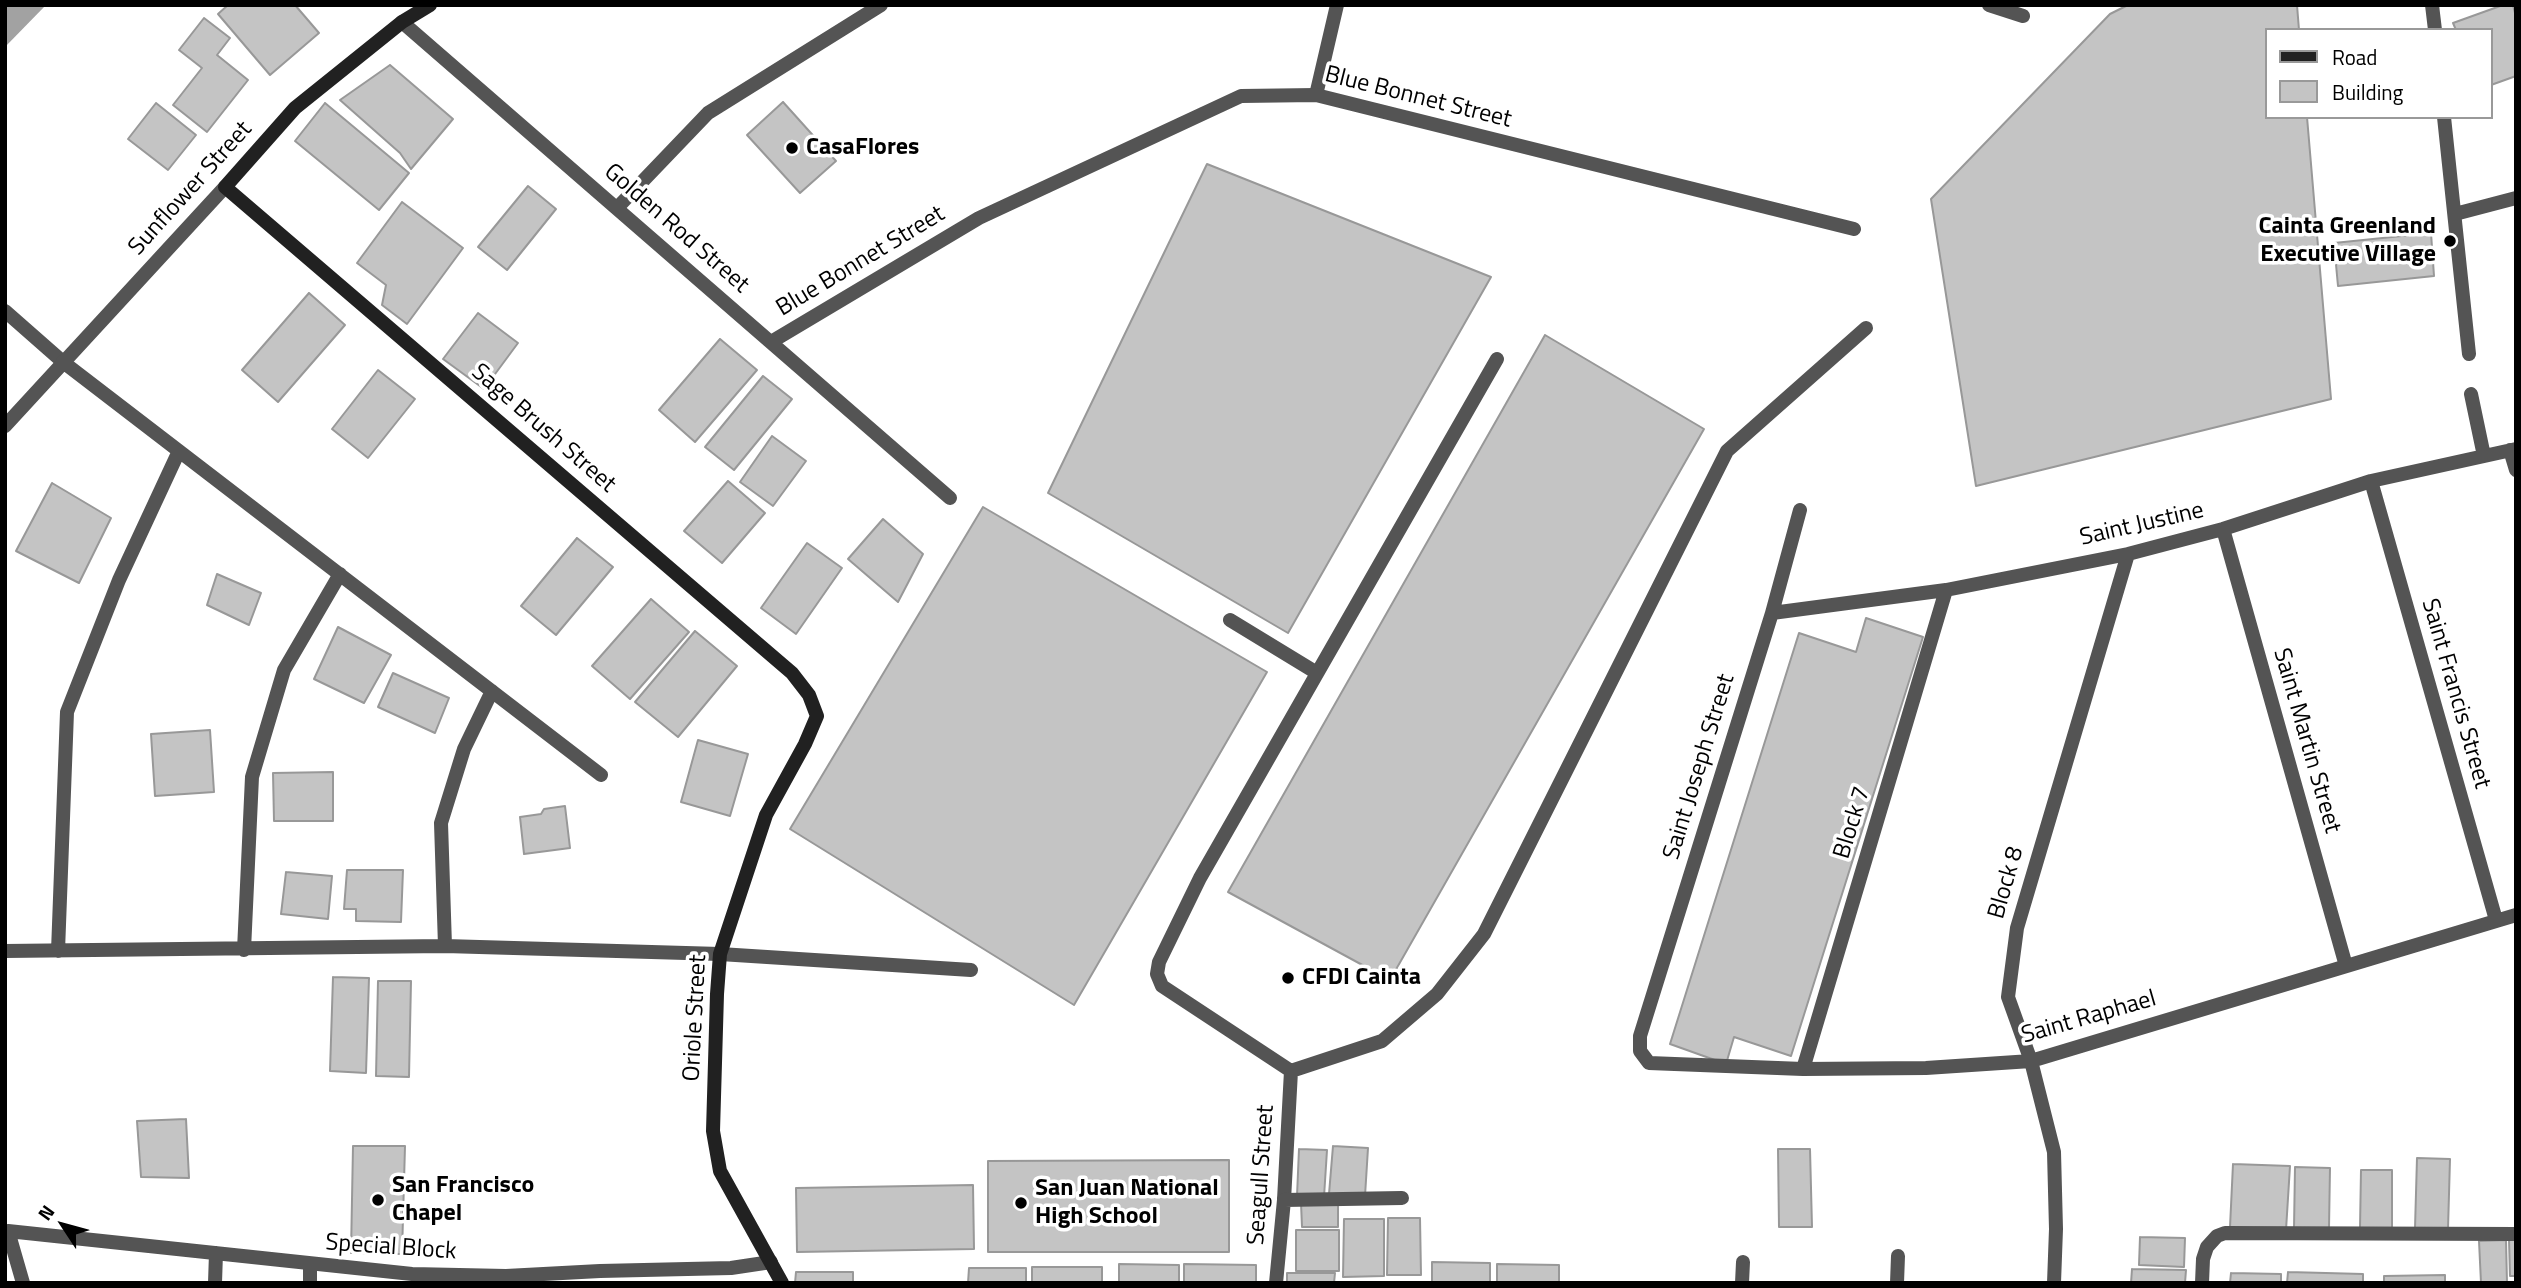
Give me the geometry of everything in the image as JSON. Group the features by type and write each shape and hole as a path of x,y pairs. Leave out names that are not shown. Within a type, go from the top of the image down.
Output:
{"street":[{"name":"Sunflower Street","path":"5,426 295,108 402,22 429,5"},
{"path":"617,208 708,113 881,5"},
{"path":"1315,95 1338,5"},
{"path":"1989,5 2023,16"},
{"path":"2432,5 2435,28"},
{"name":"Golden Rod Street","path":"402,22 950,498"},
{"name":"Blue Bonnet Street","path":"771,342 979,218 1241,96 1315,95 1854,229"},
{"path":"2444,119 2469,354"},
{"name":"Sage Brush Street","path":"225,187 792,673 809,695 817,716"},
{"path":"2455,214 2516,198"},
{"path":"5,311 64,362 601,775"},
{"path":"1497,359 1200,878 1159,962 1157,974 1162,986 1291,1071 1382,1041 1437,994 1476,944 1490,922 1727,451 1866,328"},
{"path":"2472,394 2484,456"},
{"path":"2513,449 2516,470"},
{"name":"Saint Justine","path":"1772,612 1946,590 2128,554 2223,529 2371,481 2513,449"},
{"path":"58,951 66,712 119,580 179,451"},
{"name":"Saint Francis Street","path":"2371,481 2496,920"},
{"name":"Saint Joseph Street","path":"1640,1036 1772,612 1800,510"},
{"name":"Saint Martin Street","path":"2223,529 2346,966"},
{"name":"Block 8","path":"2054,1283 2054,1152 2031,1061 2008,997 2017,928 2128,554"},
{"path":"244,950 252,777 284,670 340,574"},
{"name":"Block 7","path":"1804,1069 1946,590"},
{"path":"1230,621 1317,673"},
{"path":"445,946 441,823 464,749 492,691"},
{"name":"Oriole Street","path":"782,1283 720,1171 713,1132 720,954 766,815 805,744 817,716"},
{"name":"Saint Raphael","path":"1640,1036 1640,1051 1649,1063 1804,1069 1926,1068 2031,1061 2516,915"},
{"path":"5,951 445,946 720,954 971,970"},
{"name":"Seagull Street","path":"1276,1283 1284,1200 1291,1071"},
{"path":"1284,1200 1402,1198"},
{"name":"Special Block","path":"23,1283 8,1231 216,1253 412,1278 506,1280 600,1277 731,1268 771,1262"},
{"path":"2202,1283 2203,1259 2207,1247 2213,1239 2225,1233 2516,1234"},
{"path":"215,1283 216,1253"},
{"path":"1897,1283 1898,1256"},
{"path":"1742,1283 1743,1262"},
{"path":"310,1265 310,1283"}],"shaded area":[{"path":"5,5 46,5 5,47"}],"building":[{"path":"228,5 295,5 319,33 270,75 218,14"},
{"path":"2128,5 2297,5 2299,28 2266,28 2266,119 2307,119 2331,399 1976,486 1931,199 2110,14"},
{"path":"2503,5 2513,5 2516,17 2516,76 2493,84 2493,28 2455,28 2453,23"},
{"path":"204,18 230,38 217,55 248,80 207,132 173,105 202,68 179,50"},
{"path":"390,65 453,119 411,169 400,153 340,100"},
{"name":"CasaFlores","path":"783,102 836,161 800,193 747,135"},
{"path":"156,103 196,135 168,170 128,139"},
{"path":"325,103 409,173 379,210 295,141"},
{"path":"1207,164 1491,277 1288,633 1048,493"},
{"path":"528,186 556,209 507,270 478,247"},
{"path":"402,202 463,248 407,324 382,305 386,285 357,263"},
{"path":"2431,233 2434,276 2338,286 2334,243"},
{"path":"309,293 345,325 278,402 242,370"},
{"path":"478,313 518,343 484,389 443,359"},
{"path":"1545,335 1704,429 1390,980 1228,892"},
{"path":"720,339 757,370 695,442 659,410"},
{"path":"378,370 415,399 368,458 332,429"},
{"path":"763,376 792,399 734,470 705,447"},
{"path":"772,436 806,461 773,506 740,482"},
{"path":"728,481 765,513 722,563 684,531"},
{"path":"52,483 111,518 79,583 16,551"},
{"path":"983,507 1267,672 1074,1005 790,829"},
{"path":"883,519 923,554 898,602 848,559"},
{"path":"577,538 613,567 556,635 521,606"},
{"path":"807,543 842,568 796,634 761,608"},
{"path":"217,574 261,593 249,625 207,605"},
{"path":"651,599 689,632 630,699 592,666"},
{"path":"1866,618 1923,637 1791,1056 1734,1037 1726,1064 1670,1044 1799,633 1856,652"},
{"path":"338,627 391,655 364,703 314,679"},
{"path":"695,631 737,666 678,737 635,702"},
{"path":"393,673 449,698 435,733 378,707"},
{"path":"210,730 214,792 155,796 151,734"},
{"path":"698,740 748,754 730,816 681,802"},
{"path":"333,772 333,821 274,821 273,773"},
{"path":"565,806 570,848 524,854 520,817"},
{"path":"347,870 403,870 401,922 356,921 356,909 344,909"},
{"path":"286,872 332,876 328,919 281,914"},
{"path":"333,977 369,978 366,1073 330,1071"},
{"path":"378,981 411,981 409,1077 376,1076"},
{"path":"186,1119 189,1178 141,1177 137,1121"},
{"name":"San Francisco Chapel","path":"353,1146 405,1146 402,1254 351,1253"},
{"path":"1333,1146 1368,1148 1365,1196 1329,1194"},
{"path":"1299,1149 1327,1150 1324,1197 1297,1196"},
{"path":"1778,1149 1810,1149 1812,1227 1779,1227"},
{"path":"2417,1158 2450,1159 2448,1229 2415,1228"},
{"path":"1229,1160 1229,1252 988,1252 988,1161"},
{"path":"2233,1164 2290,1166 2286,1230 2230,1227"},
{"path":"2295,1167 2330,1168 2329,1228 2294,1228"},
{"path":"2361,1170 2392,1170 2392,1228 2360,1228"},
{"path":"973,1185 974,1249 797,1252 796,1188"},
{"path":"1301,1203 1338,1203 1338,1227 1302,1227"},
{"path":"1388,1218 1420,1218 1421,1275 1387,1275"},
{"path":"1344,1219 1384,1219 1384,1276 1343,1277"},
{"path":"1296,1230 1339,1230 1339,1271 1296,1271"},
{"path":"2140,1237 2185,1238 2184,1267 2139,1265"},
{"path":"2509,1239 2516,1239 2516,1276 2510,1276"},
{"path":"2506,1240 2507,1283 2481,1283 2479,1241"},
{"path":"1432,1262 1490,1263 1490,1283 1432,1283"},
{"path":"1119,1264 1179,1265 1179,1283 1119,1283"},
{"path":"1184,1264 1256,1265 1256,1283 1184,1283"},
{"path":"1497,1264 1559,1265 1559,1283 1497,1283"},
{"path":"1032,1267 1102,1267 1102,1283 1032,1283"},
{"path":"969,1268 1026,1268 1026,1283 968,1283"},
{"path":"2132,1269 2186,1270 2185,1283 2131,1283"},
{"path":"796,1272 853,1272 853,1283 795,1283"},
{"path":"2288,1272 2363,1274 2363,1283 2287,1283"},
{"path":"1287,1273 1335,1273 1334,1283 1287,1283"},
{"path":"2231,1273 2281,1274 2281,1283 2230,1283"},
{"path":"2445,1275 2445,1283 2384,1283 2384,1276"}],"place":[{"name":"CasaFlores","path":"792,148"},
{"name":"Cainta Greenland Executive Village","path":"2450,241"},
{"name":"CFDI Cainta","path":"1288,978"},
{"name":"San Francisco Chapel","path":"378,1200"},
{"name":"San Juan National High School","path":"1021,1203"}]}
